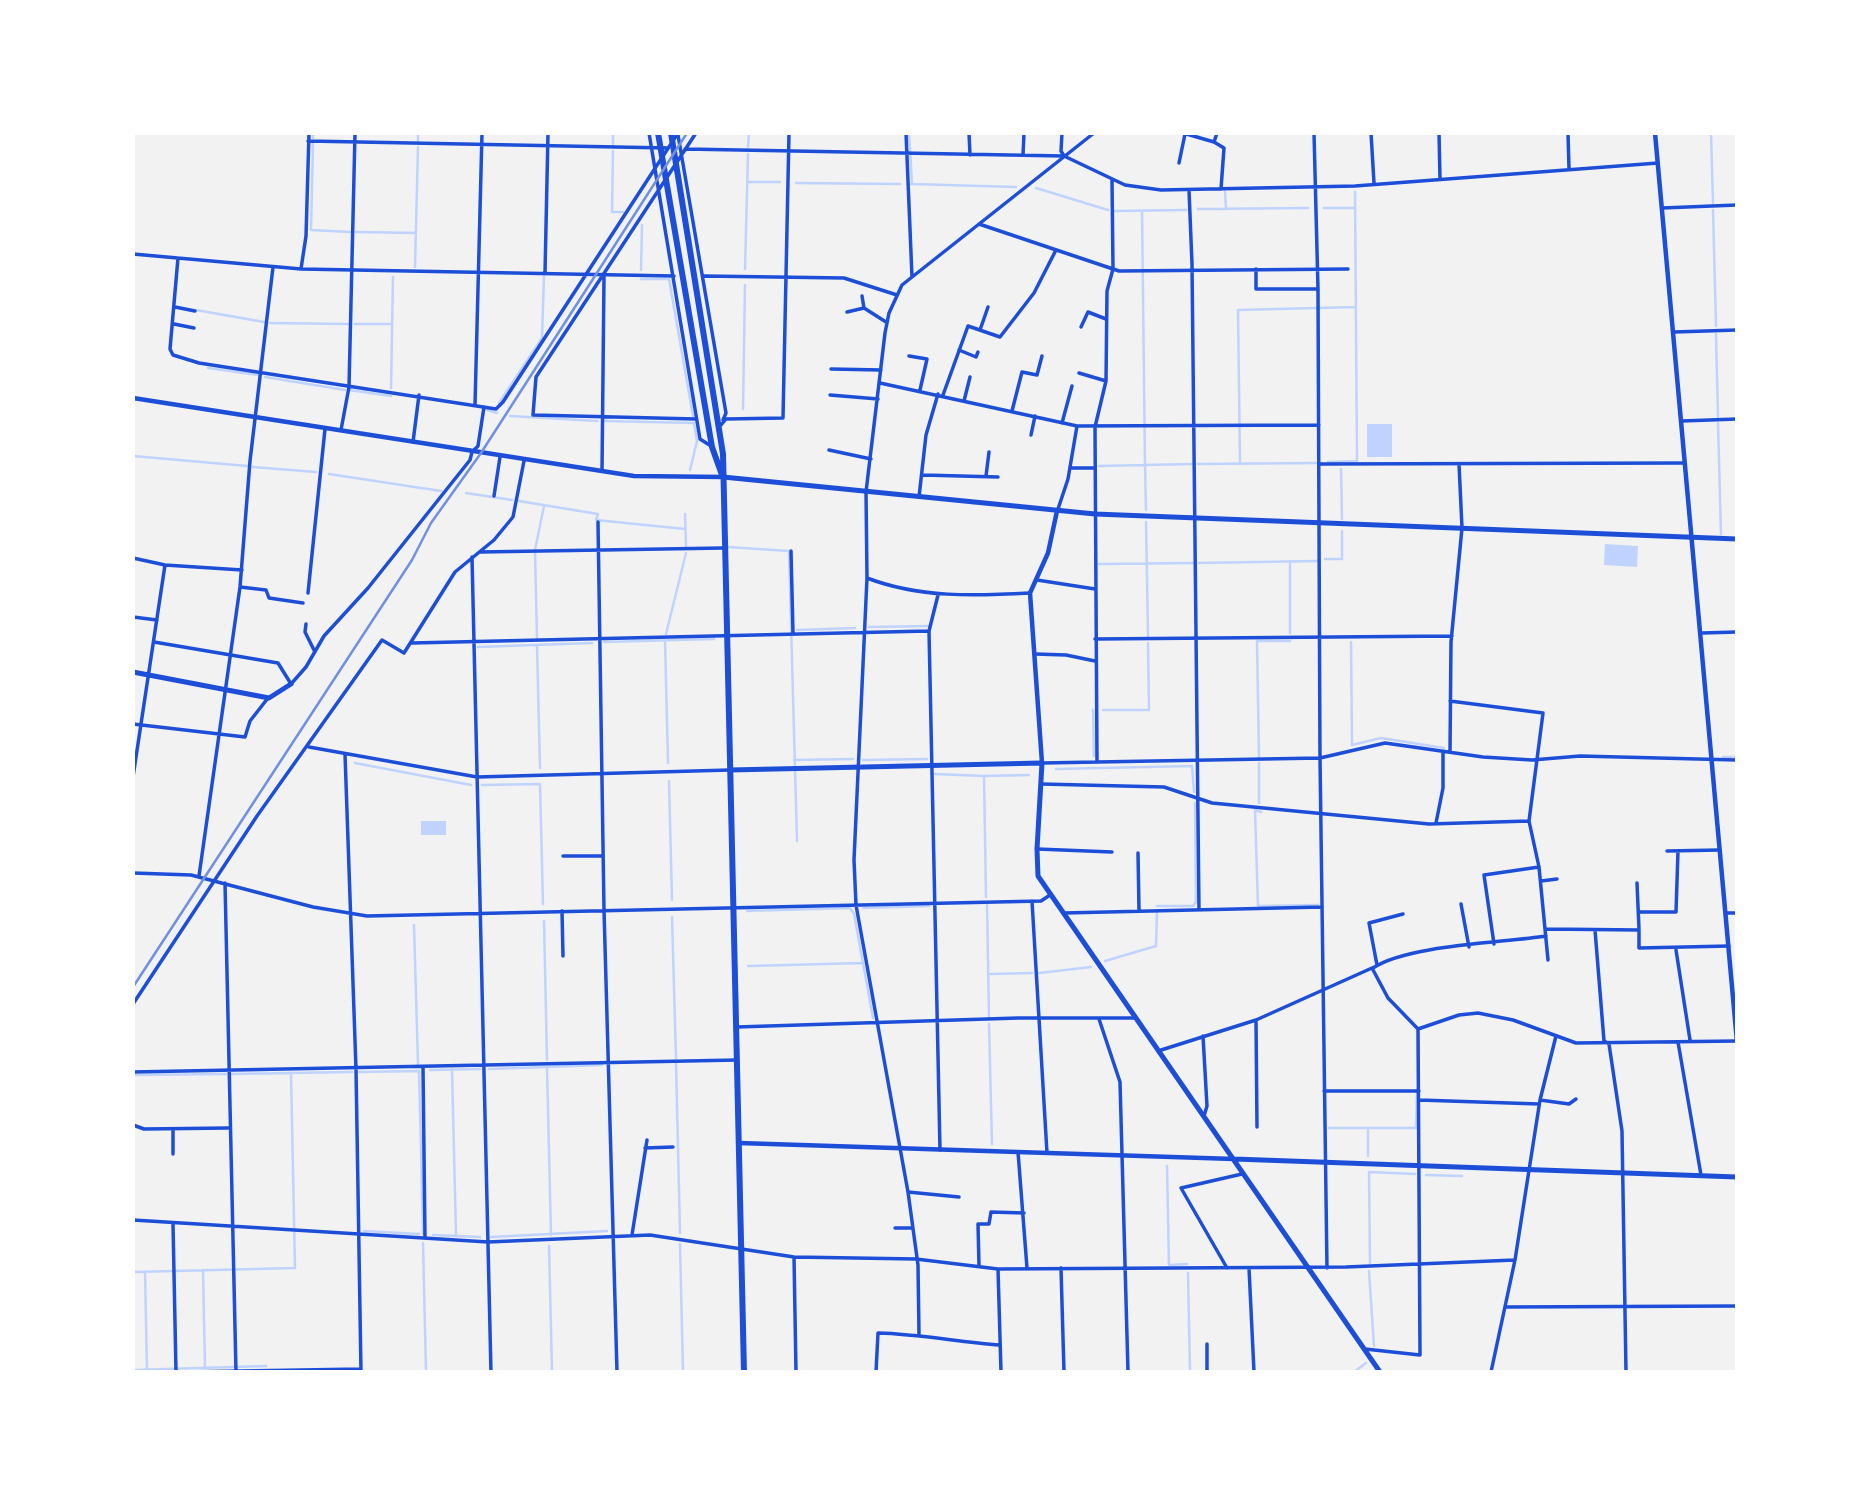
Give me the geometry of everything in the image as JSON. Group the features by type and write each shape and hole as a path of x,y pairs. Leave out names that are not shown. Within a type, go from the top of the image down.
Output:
{"highway":[{"path":"658,133 712,447 723,477"},
{"path":"671,133 721,425 744,1372"}],"main road":[{"path":"723,477 1095,514 1737,539"},
{"path":"133,671 227,687 269,698 290,684"},
{"path":"730,770 1042,763 1038,876 1380,1372"},
{"path":"1234,1159 1737,1177"}],"street":[{"path":"301,269 306,236 309,133"},
{"path":"341,431 349,387 355,133"},
{"path":"475,405 482,133"},
{"path":"545,273 548,133"},
{"path":"649,133 699,439 712,447"},
{"path":"178,258 170,349 173,355 199,363 496,409 678,133"},
{"path":"678,133 726,413 721,425"},
{"path":"696,133 537,377 533,415 696,419"},
{"path":"721,425 726,419 783,418 789,133"},
{"path":"906,133 912,277"},
{"path":"969,133 970,155"},
{"path":"1023,155 1024,133"},
{"path":"1062,133 1060,151 1064,156"},
{"path":"919,1334 916,1259 908,1192 856,905 853,860 867,578 866,492 887,323 897,295 912,277 1094,133"},
{"path":"1179,163 1184,133 1214,142 1224,148 1221,189"},
{"path":"1214,142 1217,133"},
{"path":"1314,133 1318,268 1320,758 1327,1268"},
{"path":"1371,133 1374,184"},
{"path":"1439,133 1440,179"},
{"path":"1568,133 1569,169"},
{"path":"1418,1029 1459,1015 1478,1013 1513,1020 1576,1043 1737,1041 1655,133"},
{"path":"308,141 668,148"},
{"path":"685,149 1064,156 1125,185 1161,190 1316,188 1658,163"},
{"path":"1097,762 1095,427 1106,381 1106,319 1113,269 1112,179"},
{"path":"1189,190 1199,909"},
{"path":"1662,208 1737,205"},
{"path":"979,223 1113,269 1348,269"},
{"path":"919,497 926,435 968,326 1000,337 1034,293 1056,250"},
{"path":"133,254 301,269 674,276"},
{"path":"199,877 240,587 255,418 273,267"},
{"path":"1256,269 1256,289 1318,289"},
{"path":"602,471 604,274"},
{"path":"704,276 844,278 897,295"},
{"path":"862,296 864,309"},
{"path":"175,307 195,311"},
{"path":"981,330 988,307"},
{"path":"848,312 864,309 887,323"},
{"path":"1081,327 1088,312 1106,319"},
{"path":"174,324 194,328"},
{"path":"1674,332 1737,330"},
{"path":"959,350 976,357 978,352"},
{"path":"909,356 927,359 920,390"},
{"path":"1012,411 1022,372 1037,375 1042,356"},
{"path":"831,369 881,370"},
{"path":"1079,373 1106,381"},
{"path":"964,401 970,377"},
{"path":"880,383 941,394 1077,426 1319,425"},
{"path":"1062,423 1072,386"},
{"path":"413,442 419,395"},
{"path":"830,395 878,398"},
{"path":"133,398 524,461 653,477 723,477"},
{"path":"154,642 278,663 290,684 324,636 470,460 472,452 478,446 484,407"},
{"path":"1031,435 1035,416"},
{"path":"1682,421 1737,419"},
{"path":"1077,426 1070,468 1048,553 1030,593 1042,763 1320,758 1385,743 1537,761 1580,756 1737,760"},
{"path":"308,593 325,429"},
{"path":"829,450 872,459"},
{"path":"986,476 989,452"},
{"path":"494,496 500,457"},
{"path":"133,1004 215,880 382,640 404,653 455,572 480,552 513,517 524,461"},
{"path":"1319,464 1685,463"},
{"path":"1450,752 1452,636 1462,528 1458,464"},
{"path":"1070,468 1095,468"},
{"path":"923,475 998,477"},
{"path":"598,522 596,549 604,910 617,1372"},
{"path":"480,552 723,548"},
{"path":"791,551 793,634"},
{"path":"472,557 491,1372"},
{"path":"133,558 165,565 242,570"},
{"path":"133,777 143,725 165,565"},
{"path":"867,578 906,590 938,595 1030,593"},
{"path":"1037,580 1095,589"},
{"path":"240,587 266,590 269,598 303,603"},
{"path":"938,595 929,631 935,1022 940,1150"},
{"path":"133,617 157,620"},
{"path":"306,624 305,632 315,652"},
{"path":"412,643 929,631"},
{"path":"1702,633 1737,632"},
{"path":"1095,639 1452,636"},
{"path":"1035,654 1066,655 1095,661"},
{"path":"133,724 244,737 250,721 269,698"},
{"path":"1450,701 1543,713 1529,821 1541,881 1548,960"},
{"path":"309,747 477,777 730,770"},
{"path":"1436,823 1443,788 1443,751"},
{"path":"183,1372 361,1370 356,1069 345,754"},
{"path":"1041,784 1164,787 1198,799 1436,823 1529,821"},
{"path":"1037,849 1112,852"},
{"path":"1667,851 1720,850"},
{"path":"1639,912 1676,912 1678,851"},
{"path":"1138,853 1139,910"},
{"path":"563,856 603,856"},
{"path":"1494,944 1485,876 1539,867"},
{"path":"133,873 215,880 351,914 480,914 1032,901 1050,895"},
{"path":"1541,881 1557,879"},
{"path":"225,883 236,1371"},
{"path":"1637,883 1639,948 1676,950 1729,946"},
{"path":"1032,901 1047,1153"},
{"path":"1461,904 1469,947"},
{"path":"1062,913 1322,907"},
{"path":"562,911 563,956"},
{"path":"1726,913 1737,913"},
{"path":"1377,965 1369,923 1403,914"},
{"path":"1546,929 1639,930"},
{"path":"1595,930 1604,1041 1609,1044 1622,1131 1626,1372"},
{"path":"1158,1051 1256,1020 1377,965 1415,954 1546,936"},
{"path":"1676,950 1690,1040"},
{"path":"1365,1349 1420,1355 1418,1029 1388,998 1372,968"},
{"path":"735,1027 1038,1018 1136,1018"},
{"path":"1099,1018 1120,1082 1128,1372"},
{"path":"1256,1020 1257,1128"},
{"path":"1203,1036 1207,1106 1204,1116"},
{"path":"1491,1372 1515,1260 1540,1102 1556,1037"},
{"path":"1678,1042 1701,1175"},
{"path":"133,1072 737,1060"},
{"path":"423,1067 425,1238"},
{"path":"1324,1091 1419,1091"},
{"path":"1419,1100 1569,1104 1576,1099"},
{"path":"133,1125 144,1129 229,1128"},
{"path":"173,1129 173,1154"},
{"path":"632,1235 647,1140"},
{"path":"738,1143 1234,1159"},
{"path":"645,1148 673,1147"},
{"path":"1018,1152 1027,1268"},
{"path":"1227,1268 1181,1188 1243,1173"},
{"path":"908,1192 959,1197"},
{"path":"978,1266 978,1224 989,1224 991,1212 1024,1213"},
{"path":"133,1220 488,1242 632,1235 705,1242 794,1257 916,1259 998,1269 1327,1268 1515,1260"},
{"path":"173,1224 176,1372"},
{"path":"895,1228 913,1228"},
{"path":"794,1257 796,1372"},
{"path":"1060,1268 1064,1372"},
{"path":"1250,1268 1254,1372"},
{"path":"998,1269 1002,1372"},
{"path":"1506,1307 1737,1306"},
{"path":"876,1372 878,1333 919,1334 947,1342 1000,1345"},
{"path":"1207,1344 1207,1372"}],"water":[{"path":"1367,424 1392,424 1392,457 1367,457"},
{"path":"1605,544 1638,546 1637,567 1604,565"},
{"path":"421,821 446,821 446,835 421,835"}],"waterway":[{"path":"313,133 313,138"},
{"path":"418,133 418,142"},
{"path":"613,133 613,144"},
{"path":"748,147 749,133"},
{"path":"909,133 912,184"},
{"path":"942,133 958,134"},
{"path":"1711,133 1713,203"},
{"path":"313,144 311,230 350,232"},
{"path":"415,267 418,147"},
{"path":"613,151 612,212 623,212"},
{"path":"745,269 748,154"},
{"path":"748,182 780,182"},
{"path":"796,183 900,184"},
{"path":"911,184 1016,187"},
{"path":"1036,188 1108,210"},
{"path":"1225,191 1226,209"},
{"path":"1328,462 1357,461 1355,192"},
{"path":"1198,209 1308,208"},
{"path":"1324,208 1355,208"},
{"path":"1115,211 1186,210"},
{"path":"1713,210 1716,326"},
{"path":"1099,466 1145,465 1142,211"},
{"path":"641,270 642,225"},
{"path":"356,232 415,233"},
{"path":"499,403 542,338 544,276"},
{"path":"391,388 393,277"},
{"path":"641,279 669,279 693,416"},
{"path":"743,409 745,285"},
{"path":"1240,464 1238,310 1356,307"},
{"path":"196,310 264,322"},
{"path":"270,323 348,324"},
{"path":"355,324 392,324"},
{"path":"1716,334 1718,417"},
{"path":"208,368 258,375"},
{"path":"265,377 345,390"},
{"path":"349,390 391,396"},
{"path":"487,410 497,413"},
{"path":"510,416 597,421"},
{"path":"604,421 694,423 697,441 690,470"},
{"path":"1718,423 1721,534"},
{"path":"133,456 247,466"},
{"path":"1198,464 1318,463"},
{"path":"1146,510 1145,465 1192,464"},
{"path":"253,467 316,472"},
{"path":"1341,469 1342,519"},
{"path":"329,474 441,491"},
{"path":"466,493 512,500"},
{"path":"519,501 598,514 596,520 685,529"},
{"path":"535,550 544,506"},
{"path":"685,514 686,546"},
{"path":"1146,522 1148,636"},
{"path":"1325,559 1342,559 1342,531"},
{"path":"728,547 789,551 797,841"},
{"path":"535,553 537,638"},
{"path":"666,634 686,553"},
{"path":"1290,561 1290,633"},
{"path":"1199,563 1318,561"},
{"path":"1099,564 1194,563"},
{"path":"869,627 929,626"},
{"path":"797,630 855,628"},
{"path":"604,642 714,639"},
{"path":"665,641 668,763"},
{"path":"1259,757 1257,641 1290,641"},
{"path":"1351,642 1352,745 1381,738 1444,748"},
{"path":"478,647 592,643"},
{"path":"1103,710 1149,710 1148,643"},
{"path":"537,645 540,768"},
{"path":"1093,710 1094,756"},
{"path":"1723,757 1737,757"},
{"path":"794,760 853,759"},
{"path":"863,760 927,759"},
{"path":"355,763 471,785"},
{"path":"1259,763 1259,803"},
{"path":"1056,769 1192,766 1194,792"},
{"path":"935,774 984,776"},
{"path":"986,897 984,776 1029,775"},
{"path":"669,781 672,900"},
{"path":"482,785 540,784 543,904"},
{"path":"1157,906 1193,906 1196,902 1195,803"},
{"path":"1261,812 1255,810 1258,906 1318,905"},
{"path":"987,905 989,1017"},
{"path":"863,908 929,906"},
{"path":"747,911 850,908 854,914 873,1018"},
{"path":"1105,961 1156,946 1157,912"},
{"path":"672,917 676,1058"},
{"path":"544,921 547,1060"},
{"path":"414,925 418,1064"},
{"path":"748,966 863,963"},
{"path":"1039,973 1091,967"},
{"path":"990,974 1032,973"},
{"path":"989,1024 992,1144"},
{"path":"676,1063 680,1233"},
{"path":"489,1069 602,1065"},
{"path":"547,1067 551,1235"},
{"path":"452,1069 456,1236"},
{"path":"430,1070 480,1069"},
{"path":"359,1072 419,1071 423,1234"},
{"path":"231,1074 352,1072"},
{"path":"133,1272 295,1268 291,1073"},
{"path":"133,1075 226,1074"},
{"path":"1329,1128 1416,1128 1417,1093"},
{"path":"1368,1128 1368,1156"},
{"path":"1167,1166 1169,1265 1187,1264"},
{"path":"1370,1263 1369,1172 1415,1174"},
{"path":"1426,1175 1462,1176"},
{"path":"364,1231 419,1234"},
{"path":"491,1237 607,1231"},
{"path":"433,1235 480,1237"},
{"path":"423,1243 426,1372"},
{"path":"680,1244 683,1372"},
{"path":"549,1246 552,1372"},
{"path":"203,1270 205,1368"},
{"path":"1369,1271 1374,1346"},
{"path":"145,1272 147,1370"},
{"path":"1188,1273 1190,1372"},
{"path":"1354,1372 1366,1363"},
{"path":"133,1370 266,1366"}],"railway":[{"path":"133,987 412,560 431,523 481,453 687,133"}]}
